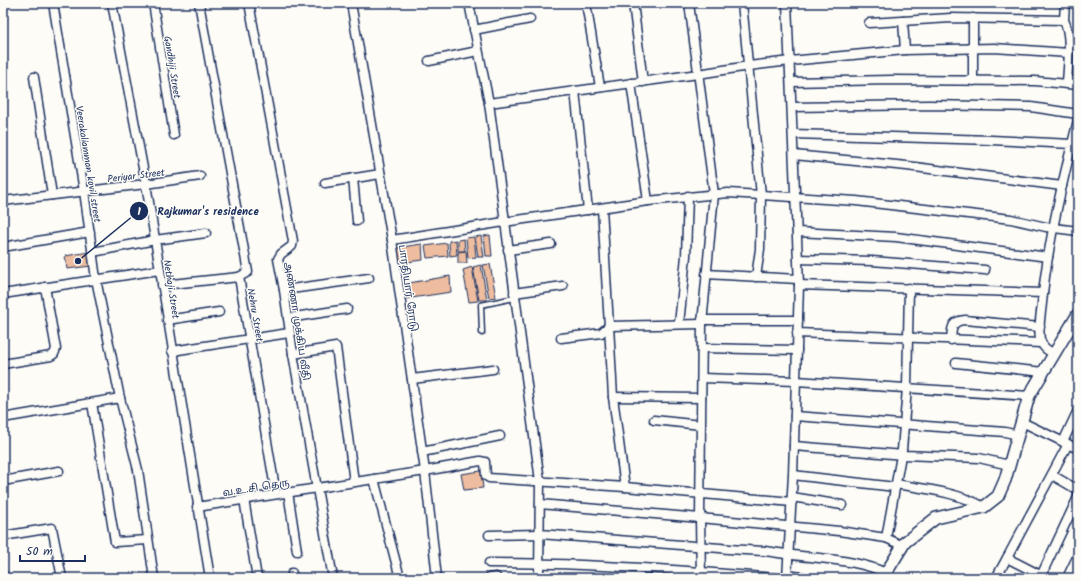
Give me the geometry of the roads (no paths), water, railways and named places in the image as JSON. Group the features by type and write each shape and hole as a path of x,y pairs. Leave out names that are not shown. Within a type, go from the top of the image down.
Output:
{"street":[{"name":"Veerakaliamman kovil street","path":"52,3 84,191 96,279 120,398 138,470 154,578"},
{"name":"Nethaji Street","path":"112,3 146,184 197,507 210,578"},
{"name":"Gandhiji Street","path":"153,3 174,135"},
{"name":"Nehru Street","path":"199,3 248,272 239,277 276,494"},
{"name":"அண்ணா முக்கிய வீதி","path":"249,3 293,242 292,246 281,254 278,259 284,290 289,333 333,578"},
{"name":"பாரதியார் ரோடு","path":"351,3 392,240 425,471 437,578"},
{"path":"468,3 489,103 540,481 540,578"},
{"path":"586,3 600,88"},
{"path":"633,3 643,82"},
{"path":"689,3 714,194 702,322 700,493 701,575"},
{"path":"742,3 761,195 760,249 756,277"},
{"path":"787,3 799,282 792,500 787,576 809,578"},
{"path":"791,82 1035,81 1073,84 1067,26 1064,20 1065,3"},
{"path":"869,23 973,18 1064,20"},
{"path":"973,18 973,81"},
{"path":"474,30 530,19"},
{"path":"903,21 905,50"},
{"path":"489,103 749,66 905,50 994,48 1069,53"},
{"path":"430,61 478,51"},
{"path":"34,77 52,195"},
{"path":"631,83 648,201"},
{"path":"575,91 588,210"},
{"path":"792,108 930,105 1031,107 1076,115 1049,227 1044,257 1037,327 1040,338 1036,343"},
{"path":"793,134 1069,144"},
{"path":"794,155 906,166 1059,185"},
{"path":"325,183 380,174"},
{"name":"Periyar Street","path":"3,201 200,176"},
{"path":"353,178 357,221"},
{"path":"392,240 648,201 728,193 856,201 1011,219 1078,231"},
{"path":"679,324 686,256 688,196"},
{"path":"602,208 613,397 625,487"},
{"path":"3,247 90,232"},
{"path":"797,232 896,237 1044,257"},
{"path":"93,252 155,240 206,233"},
{"path":"508,250 552,244"},
{"path":"798,259 872,261 985,270"},
{"path":"3,294 159,270"},
{"path":"706,274 756,277 799,282 1040,293"},
{"path":"162,285 239,277"},
{"path":"284,290 369,278"},
{"path":"514,295 563,286"},
{"path":"3,364 51,356 54,354 56,348 45,287"},
{"path":"886,538 901,454 904,425 907,388 909,288"},
{"path":"288,318 346,309"},
{"path":"167,320 219,312"},
{"path":"489,535 540,534 700,546 740,551 765,551 788,555 842,560 881,572 899,544 905,542 936,518 976,502 998,496 1005,480 1002,463 1011,434 1022,422 1024,395 1044,372 1078,314"},
{"path":"561,338 601,333 609,326 798,320"},
{"path":"951,340 954,323 959,320 1037,327"},
{"path":"172,351 289,333"},
{"path":"797,333 1036,343 1054,354"},
{"path":"293,354 336,347 354,482"},
{"path":"702,348 797,350"},
{"path":"956,363 1044,372"},
{"path":"412,379 493,369"},
{"path":"702,378 796,380 1024,395"},
{"path":"613,397 701,398"},
{"path":"3,418 120,398"},
{"path":"92,403 115,542 148,540"},
{"path":"996,578 1052,475 1078,410"},
{"path":"795,416 1011,434"},
{"path":"654,420 701,425"},
{"path":"1022,422 1078,449"},
{"path":"422,452 500,436"},
{"path":"794,446 979,458 1002,463"},
{"name":"வ.உ.சி தெரு","path":"197,507 483,461 486,464 487,477 540,481"},
{"path":"3,480 59,471"},
{"path":"793,475 895,485 951,494 976,502"},
{"path":"1052,475 1078,490"},
{"path":"374,479 400,578"},
{"path":"540,481 842,505"},
{"path":"288,492 297,551"},
{"path":"1007,558 1042,577 1078,497"},
{"path":"244,499 257,578"},
{"path":"540,504 839,531 886,538 899,544"},
{"path":"3,536 52,528 62,578"},
{"path":"1067,578 1078,555"},
{"path":"489,563 540,563 701,575 776,578"}],"lane":[{"path":"482,333 481,305 514,295"}],"place":[{"name":"Rajkumar's residence","path":"78,261"}]}
